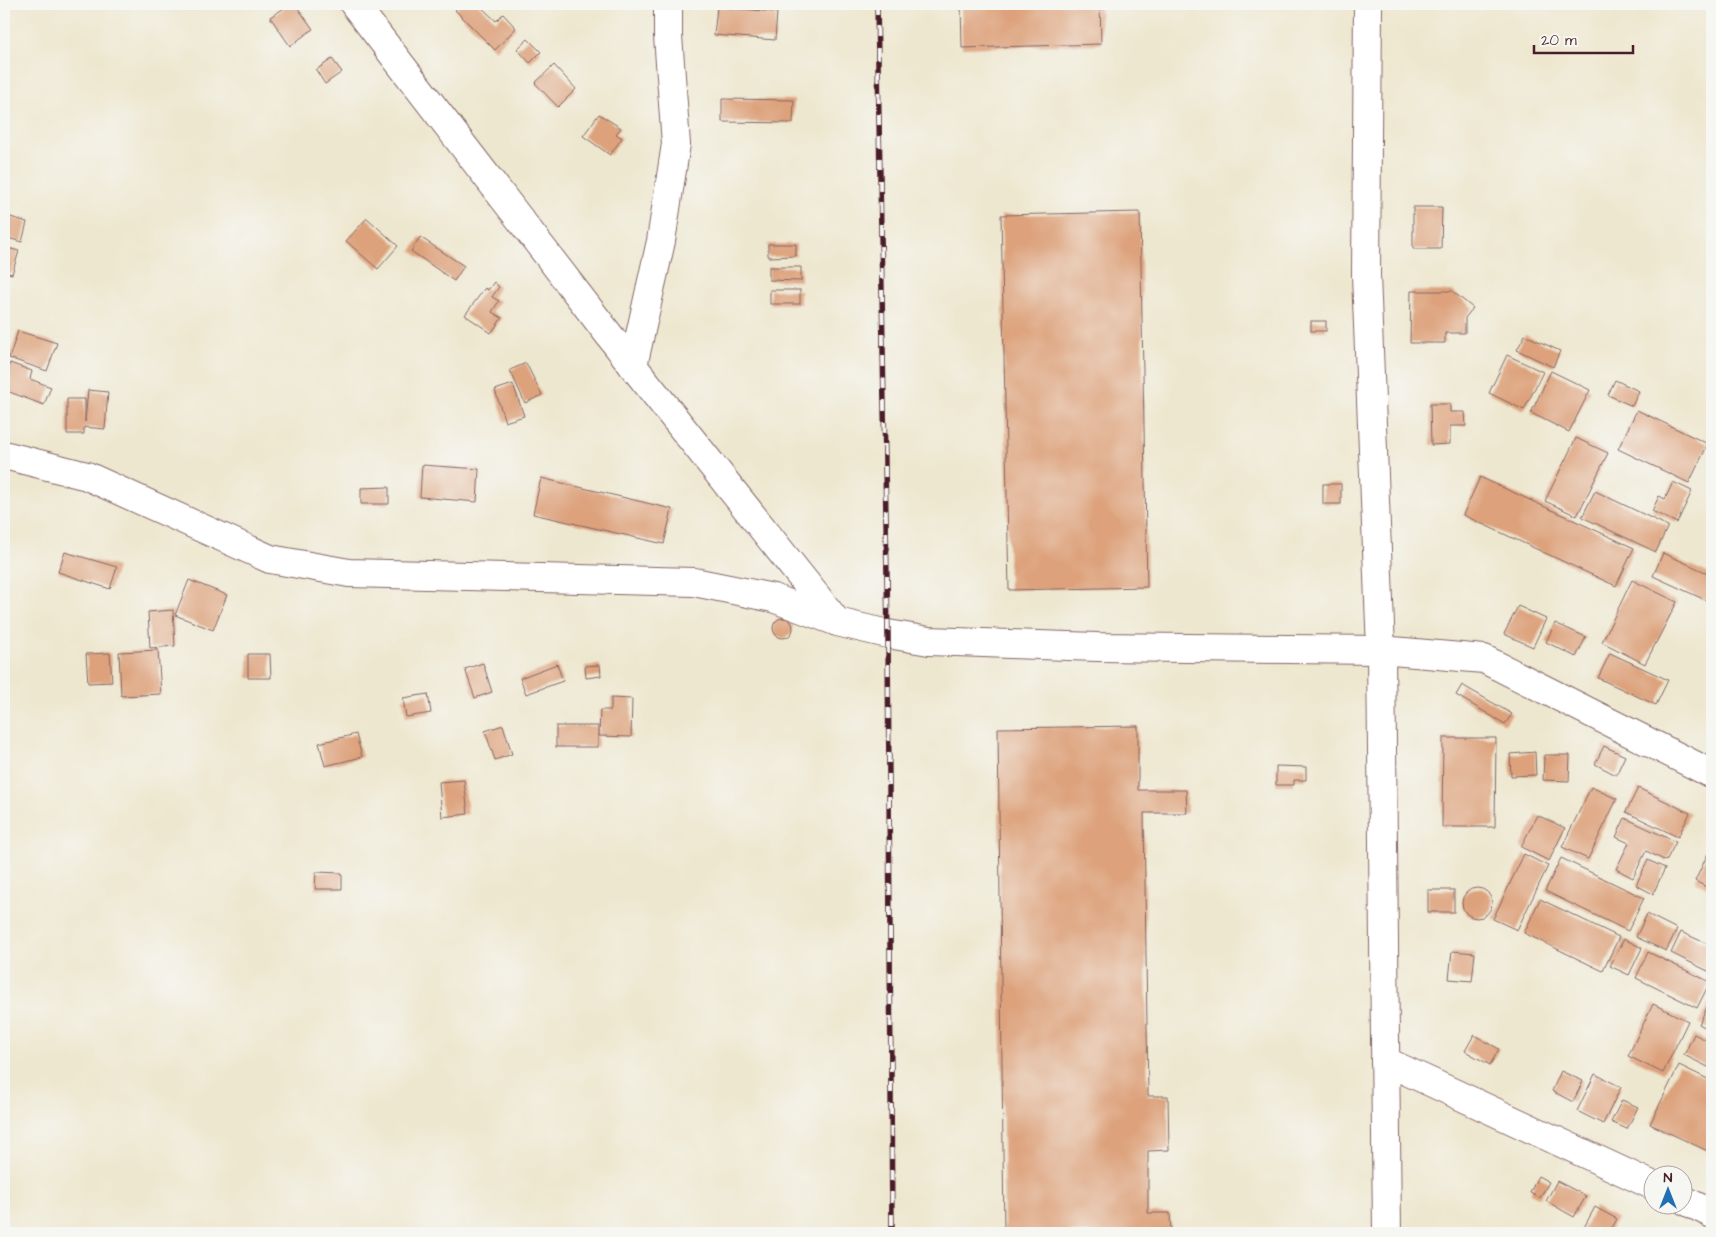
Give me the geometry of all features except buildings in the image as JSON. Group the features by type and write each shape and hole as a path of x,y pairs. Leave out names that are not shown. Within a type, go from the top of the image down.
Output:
{"street":[{"path":"354,4 633,366 837,622"},
{"path":"633,366 661,241 676,144 668,36 668,4"},
{"path":"1368,4 1366,275 1381,650 1386,1233"},
{"path":"4,455 87,476 270,559 349,573 694,582 773,598 837,622 929,641 1098,647 1381,650 1484,659 1712,774"},
{"path":"1385,1061 1644,1181"},
{"path":"1694,1205 1712,1214"}],"railway":[{"path":"877,4 888,634 892,1233"}]}
